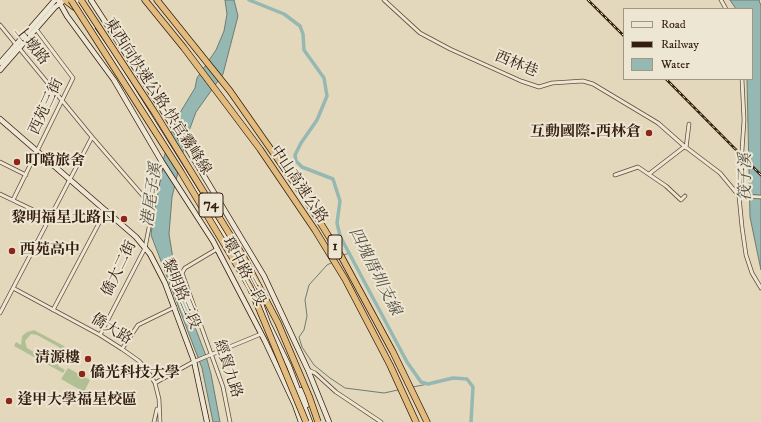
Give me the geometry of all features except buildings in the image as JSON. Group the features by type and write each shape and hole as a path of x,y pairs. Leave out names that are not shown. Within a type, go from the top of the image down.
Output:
{"highway":[{"path":"65,0 74,7"},
{"name":"東西向快速公路 快官霧峰線","path":"71,0 74,7 181,172 250,287 306,422"},
{"name":"東西向快速公路 快官霧峰線","path":"81,0 243,256 278,323 309,396 318,422"},
{"name":"中山高速公路","path":"145,0 218,92 289,192 341,273 390,365 416,422"},
{"name":"中山高速公路","path":"157,0 224,83 273,152 341,256 393,352 427,422"}],"street":[{"path":"0,70 18,46 57,1 65,0"},
{"path":"71,0 131,84"},
{"path":"75,0 168,143"},
{"name":"環中路二段","path":"91,0 173,126 264,276 308,370 329,422"},
{"name":"西林巷","path":"384,0 420,33 450,49 521,81 539,87 552,83 583,81 593,84 654,120 685,147 720,173 741,196"},
{"path":"0,63 36,29 57,1"},
{"name":"環中路二段","path":"57,1 121,90 162,162 217,249 261,334 295,405 300,422"},
{"name":"上墩路","path":"0,25 92,137 150,204 153,204"},
{"name":"西苑三街","path":"13,200 73,80 73,76 36,29"},
{"path":"121,90 141,76"},
{"path":"742,80 744,120 741,196 746,255 752,273 761,288"},
{"name":"黎明路三段","path":"0,119 106,210 136,237 145,248 159,270 175,308 194,362 207,422"},
{"path":"649,174 685,147 689,124"},
{"path":"0,313 92,137"},
{"name":"環中路二段","path":"168,143 240,258 261,297 304,397 311,422"},
{"name":"環中路二段","path":"168,143 257,292 268,322 289,366 311,422"},
{"path":"0,162 26,175"},
{"name":"僑大二街","path":"100,335 145,248 162,162"},
{"path":"615,175 636,167 649,174 681,200 685,196"},
{"path":"0,194 50,218"},
{"path":"741,196 761,197"},
{"path":"53,310 106,210"},
{"name":"經貿九路","path":"217,249 182,271 210,354 223,387 230,422"},
{"name":"僑大路","path":"13,288 122,348 147,370 155,383 159,399 160,422"},
{"path":"122,348 134,328 142,322 175,308"},
{"path":"155,383 210,354 261,334"},
{"path":"308,370 315,373 336,392 381,422"},
{"path":"154,422 159,399"}],"green space":[{"path":"34,330 64,346 66,353 65,358 58,366 65,370 63,373 14,346 16,342 21,345 22,336 27,332","holes":["31,334 37,335 59,347 62,352 61,359 51,362 27,348 25,341"]},
{"path":"68,368 90,380 84,392 61,379"}],"water":[{"path":"225,0 234,0 238,16 223,74 196,112 186,139 172,197 169,234 176,277 206,356 211,374 220,422 213,422 202,368 151,235 159,174 175,121 195,88 197,78 216,50 224,31 227,14"},
{"path":"730,0 759,0 761,6 761,270 750,217 747,80 753,80 753,8 735,8"}],"waterway":[{"name":"四塊厝圳支線","path":"249,0 284,14 300,26 303,34 304,50 324,78 327,96 317,120 301,143 295,155 296,161 302,167 333,179 340,201 337,223 340,236 407,362 421,382 428,384 453,378 467,379 473,387 471,422"},
{"name":"四塊厝圳支線","path":"344,255 349,253"},
{"path":"333,262 327,265 309,285 305,300 307,316 304,330 299,337 302,347 314,365 345,388 384,393 398,390"},
{"name":"四塊厝圳支線","path":"413,387 428,384"}],"railway":[{"path":"588,0 623,35"},
{"path":"667,80 761,175"}],"place":[{"name":"互動國際-西林倉","path":"649,133"},
{"name":"叮噹旅舍","path":"17,162"},
{"name":"黎明福星北路口","path":"124,219"},
{"name":"西苑高中","path":"12,251"},
{"name":"清源樓","path":"88,359"},
{"name":"僑光科技大學","path":"82,374"},
{"name":"逢甲大學福星校區","path":"9,401"}],"water label":[{"name":"筏子溪","path":"747,177"},
{"name":"港尾子溪","path":"153,195"}]}
